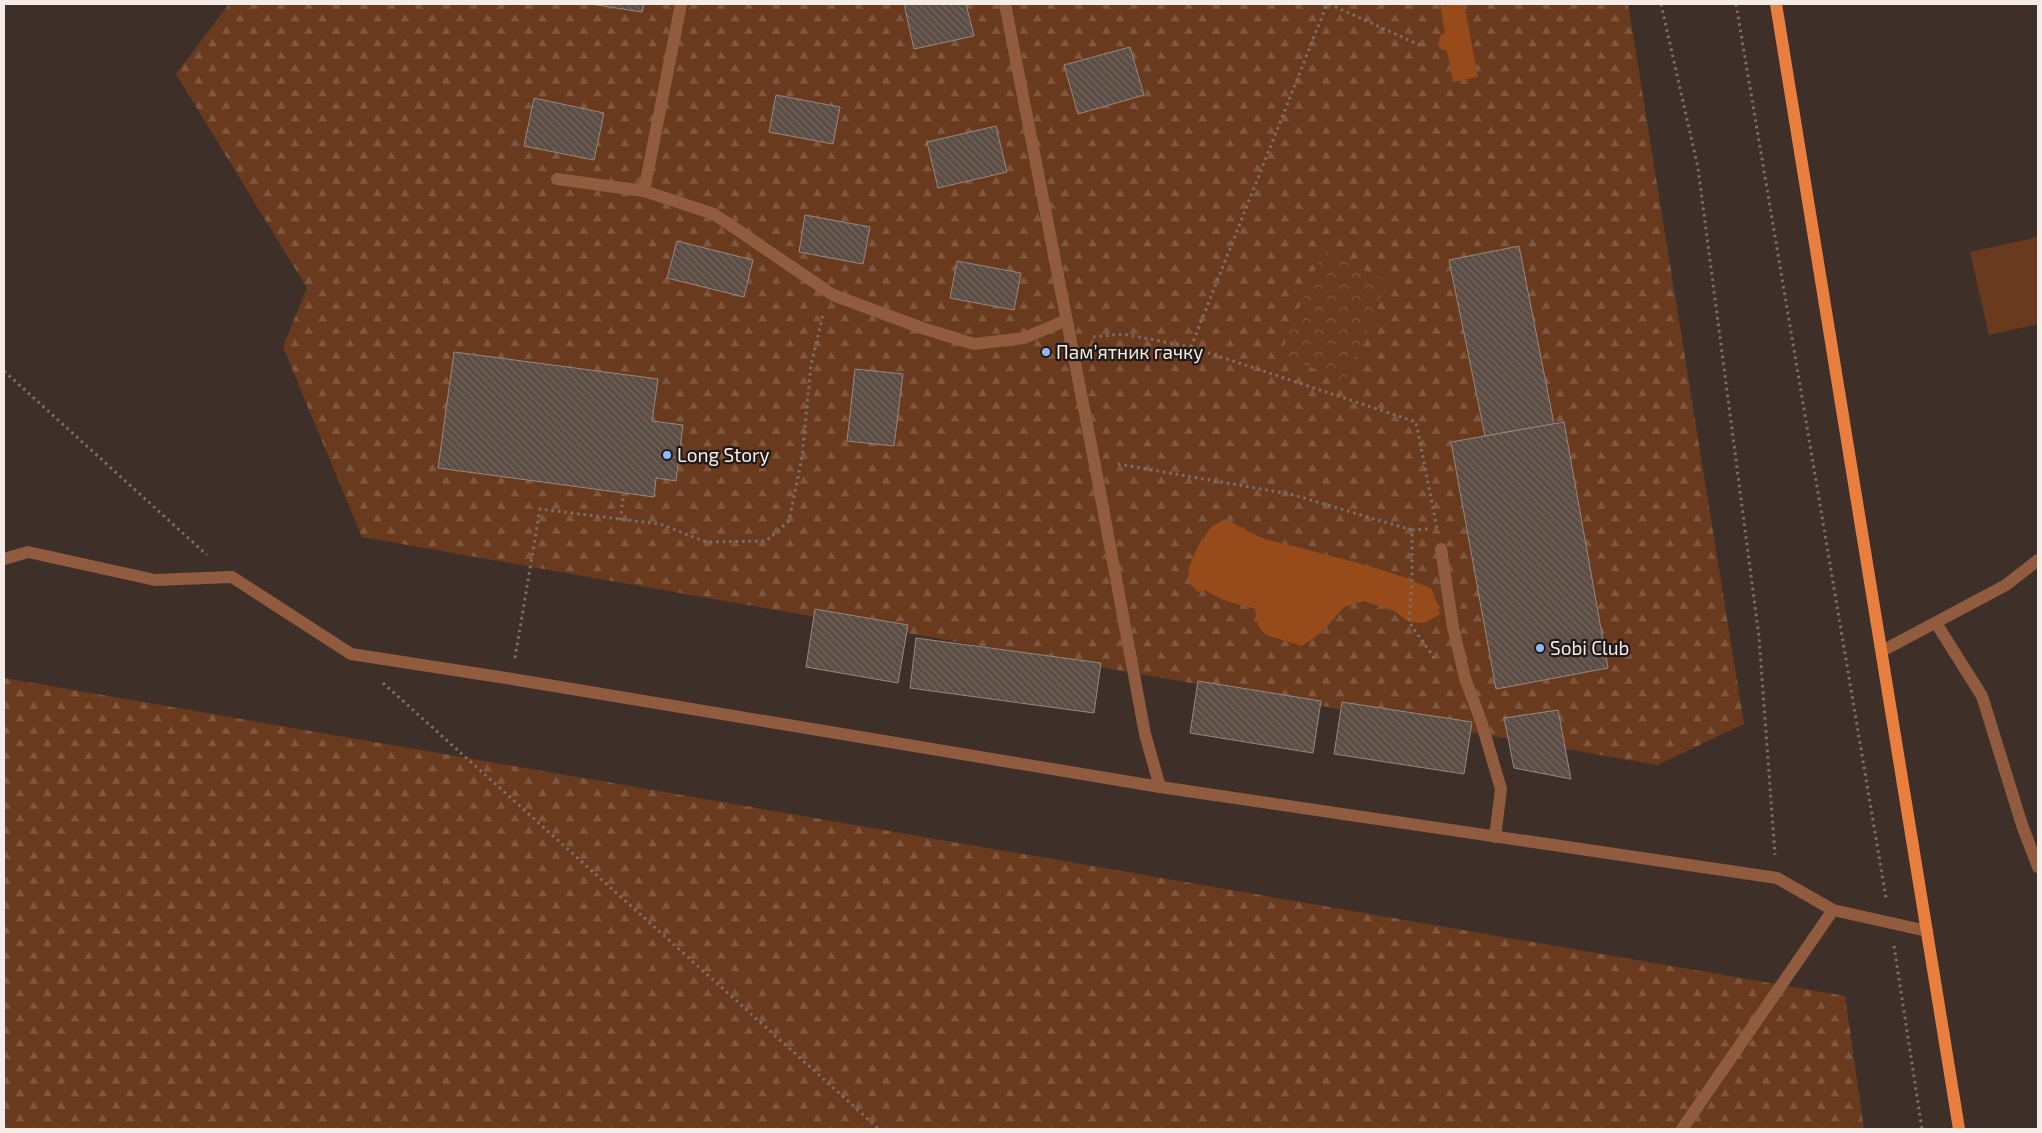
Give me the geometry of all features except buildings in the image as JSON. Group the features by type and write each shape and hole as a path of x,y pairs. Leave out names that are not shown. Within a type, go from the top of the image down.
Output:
{"main road":[{"path":"1776,4 1959,1129"}],"lane":[{"path":"644,191 681,4"},
{"path":"1005,4 1094,460 1145,734 1160,787"},
{"path":"557,179 644,191 714,214 834,295 922,328 974,344 1024,338 1067,320"},
{"path":"1441,550 1453,627 1465,678 1481,721 1501,789 1495,837"},
{"path":"4,559 28,552 155,580 232,577 351,654 1160,787 1777,878 1833,910 1928,931"},
{"path":"1882,651 1936,624 2006,585 2038,560"},
{"path":"1936,624 1982,696 2022,825 2038,867"},
{"path":"1682,1129 1833,910"}],"path":[{"path":"1191,347 1328,4 1424,46"},
{"path":"1661,4 1700,178 1759,637 1777,878"},
{"path":"1736,4 1890,922 1922,1129"},
{"path":"512,679 540,509 660,524 706,542 766,541 789,521 802,457 811,365 824,311 834,295"},
{"path":"1070,338 1123,334 1191,347 1416,422 1441,550"},
{"path":"4,371 151,507 232,577"},
{"path":"1094,460 1290,494 1412,530 1437,528"},
{"path":"620,520 624,493"},
{"path":"1409,622 1412,580 1412,530"},
{"path":"380,680 879,1129"}],"green space":[{"path":"229,4 1628,4 1744,724 1657,765 362,537 283,347 307,288 176,74"},
{"path":"2038,237 2038,324 1989,335 1970,252"},
{"path":"1323,252 1388,281 1345,382 1280,354"},
{"path":"4,678 1845,996 1864,1129 4,1129"}],"shaded area":[{"path":"1440,4 1464,4 1478,77 1453,82 1447,51 1441,49 1438,45 1440,36 1445,33"},
{"path":"1225,519 1269,540 1373,567 1432,589 1440,614 1424,623 1409,622 1394,611 1364,601 1344,607 1322,632 1302,646 1266,635 1258,626 1255,609 1223,600 1205,590 1198,592 1190,584 1188,573 1195,552 1211,527"}],"place":[{"name":"Памʼятник гачку","path":"1046,352"},
{"name":"Long Story","path":"667,455"},
{"name":"Sobi Club","path":"1540,648"}]}
